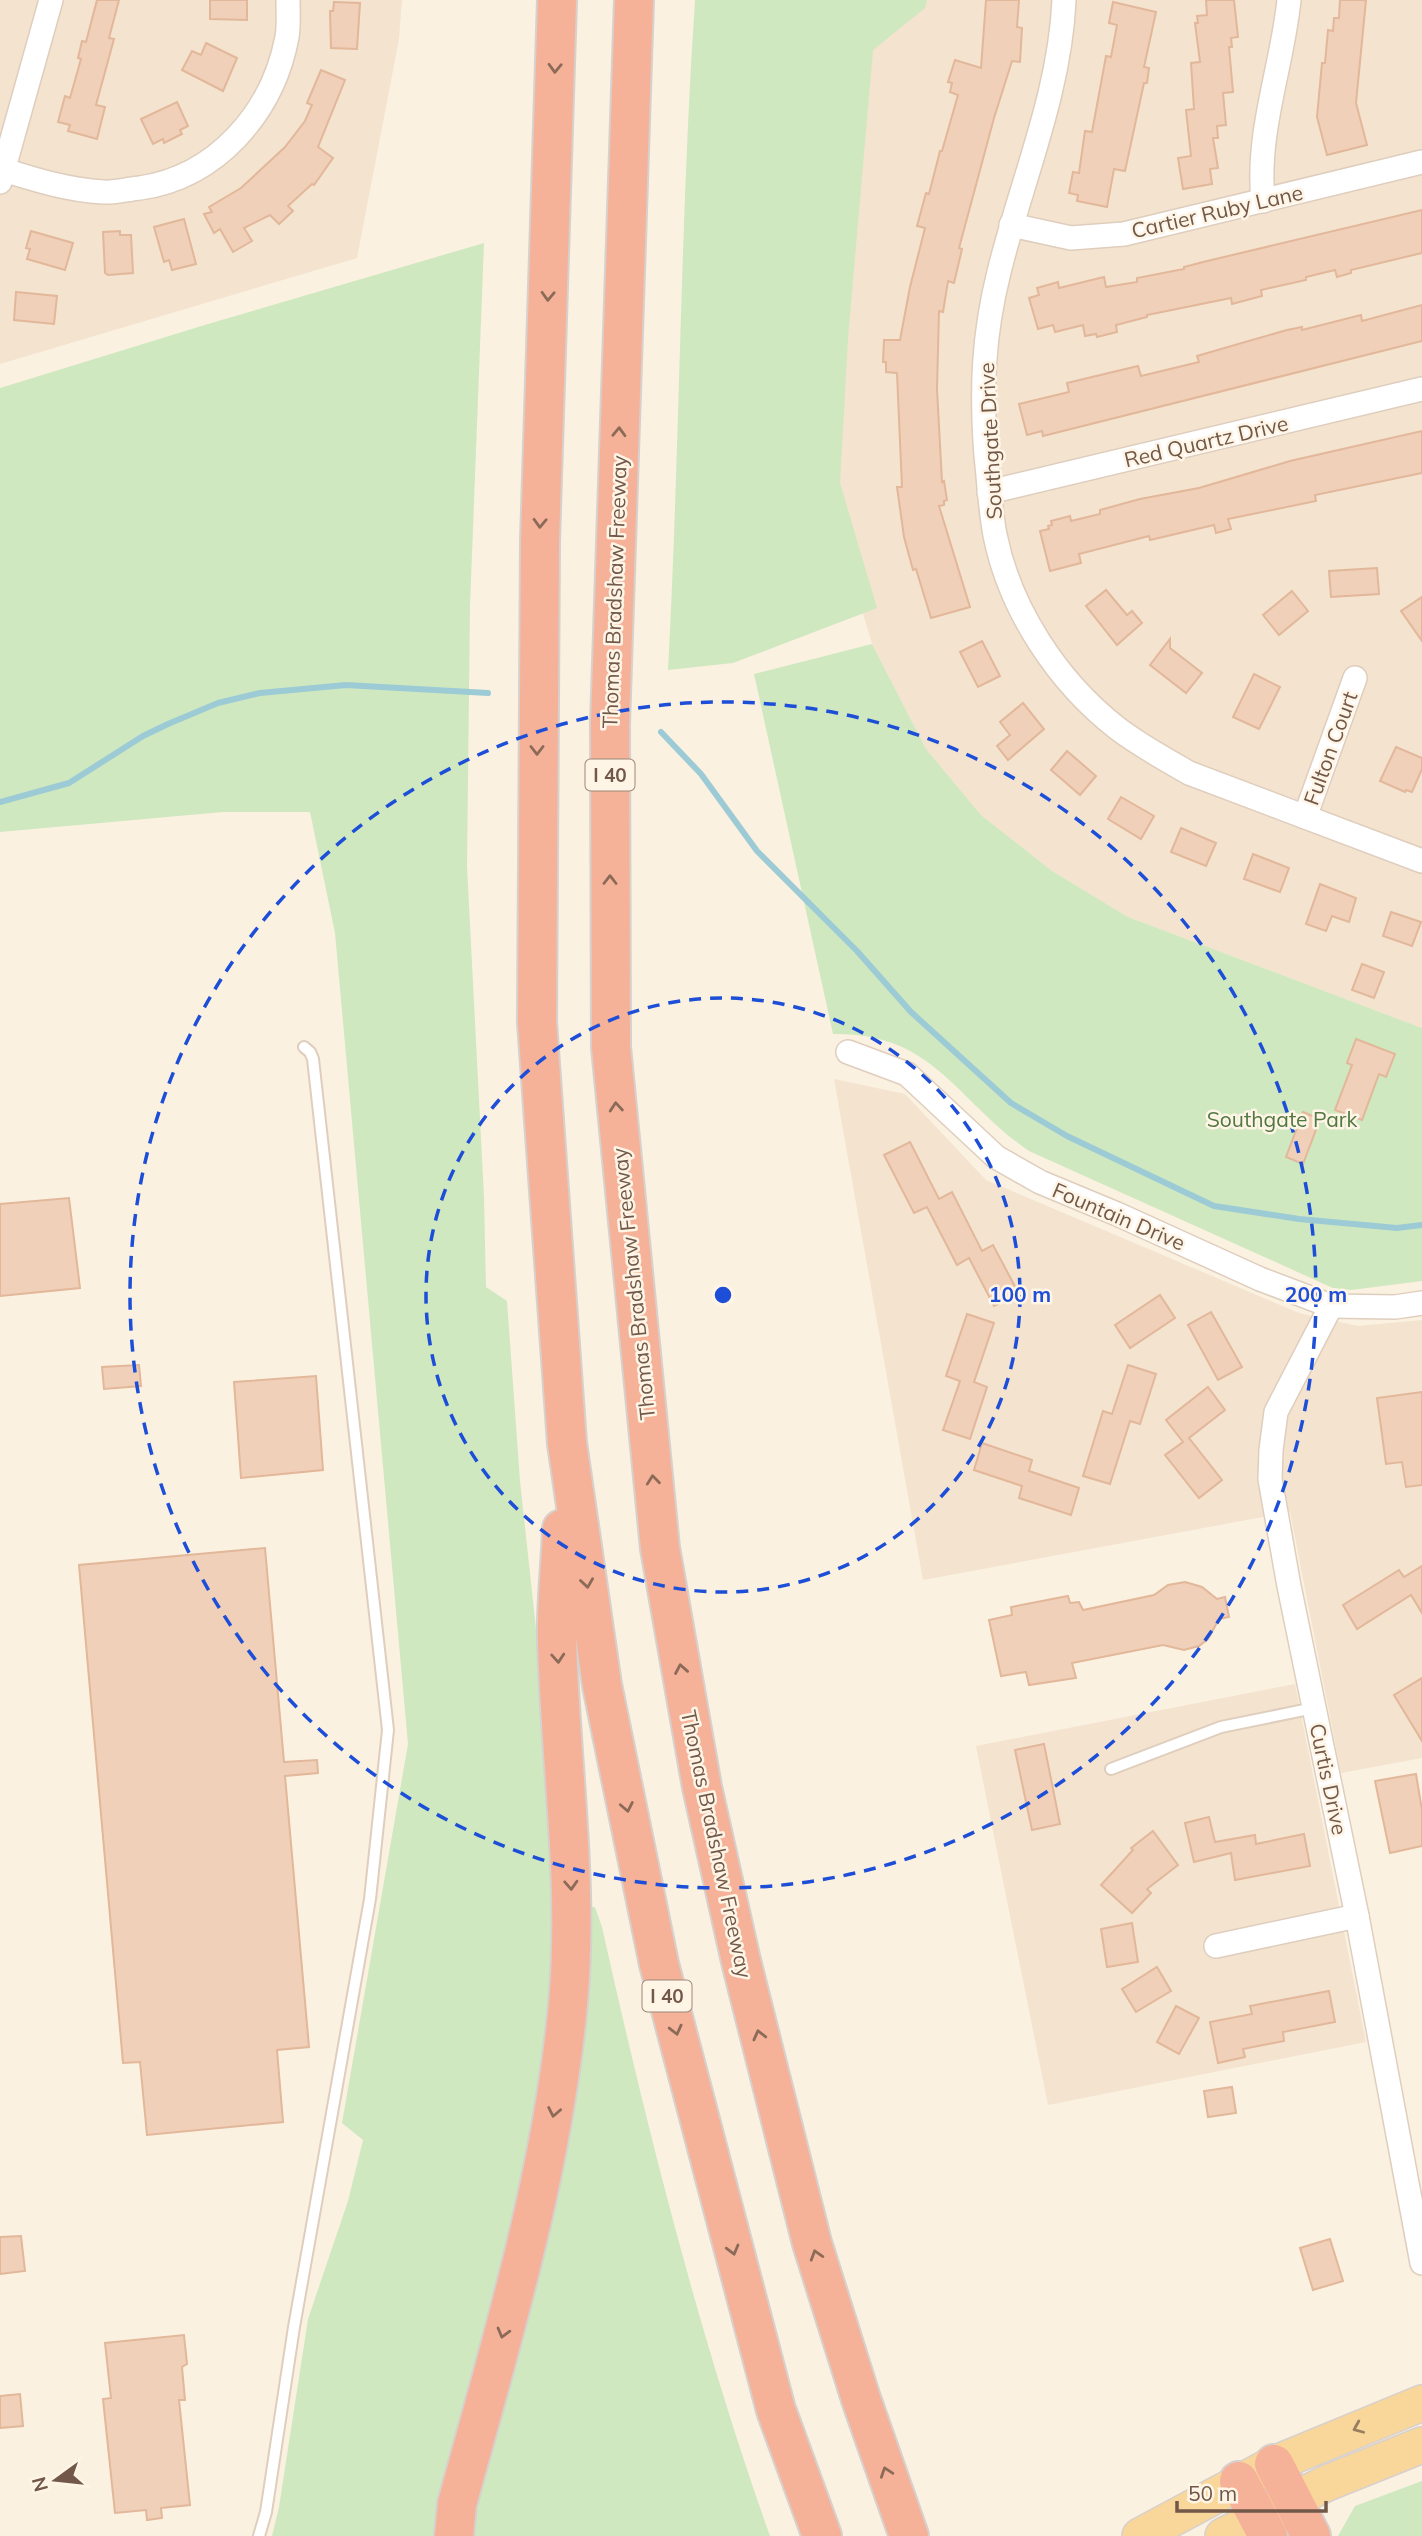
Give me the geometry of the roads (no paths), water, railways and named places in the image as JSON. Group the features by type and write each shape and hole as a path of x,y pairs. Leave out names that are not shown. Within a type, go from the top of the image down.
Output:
{"highway":[{"name":"I 40","path":"557,0 540,541 537,1022 567,1443 602,1685 659,1964 776,2410 822,2536"},
{"name":"Thomas Bradshaw Freeway","path":"634,0 610,724 611,1047 660,1548 702,1787 741,1961 812,2243 861,2399 909,2536"},
{"path":"454,2536 457,2504 534,2219 556,2100 568,2003 572,1912 557,1638 567,1443"},
{"path":"1274,2464 1311,2536"},
{"path":"1239,2481 1263,2526"}],"main road":[{"path":"1140,2536 1274,2464 1422,2403"},
{"path":"1223,2536 1263,2526 1293,2500 1380,2459 1422,2445"}],"street":[{"path":"51,0 2,177 105,192 159,185 191,171 240,136 261,109 275,78 287,36 288,0"},
{"name":"Southgate Drive","path":"1064,0 1063,32 1054,81 1011,225 986,331 983,389 989,492 995,535 1016,600 1055,664 1083,697 1118,729 1189,773 1422,861"},
{"path":"1263,201 1260,175 1263,139 1289,0"},
{"name":"Cartier Ruby Lane","path":"1011,225 1071,238 1124,234 1422,162"},
{"name":"Red Quartz Drive","path":"989,492 1422,389"},
{"name":"Fulton Court","path":"1305,817 1355,678"},
{"name":"Fountain Drive","path":"848,1052 907,1074 996,1157 1040,1182 1260,1279 1331,1306 1395,1307 1422,1303"},
{"name":"Curtis Drive","path":"1331,1306 1276,1412 1270,1479 1357,1916 1422,2263"},
{"path":"1216,1946 1357,1916"}],"lane":[{"path":"259,2536 266,2512 294,2326 370,1899 388,1730 313,1059 304,1047"},
{"path":"1111,1769 1221,1727 1314,1708"}],"waterway":[{"path":"0,802 69,783 143,736 168,724 218,703 260,693 346,685 488,693"},
{"path":"661,732 701,774 757,851 857,951 911,1012 1011,1103 1067,1136 1214,1206 1299,1219 1397,1228 1422,1225"}],"park label":[{"name":"Southgate Park","path":"1282,1119"}]}
